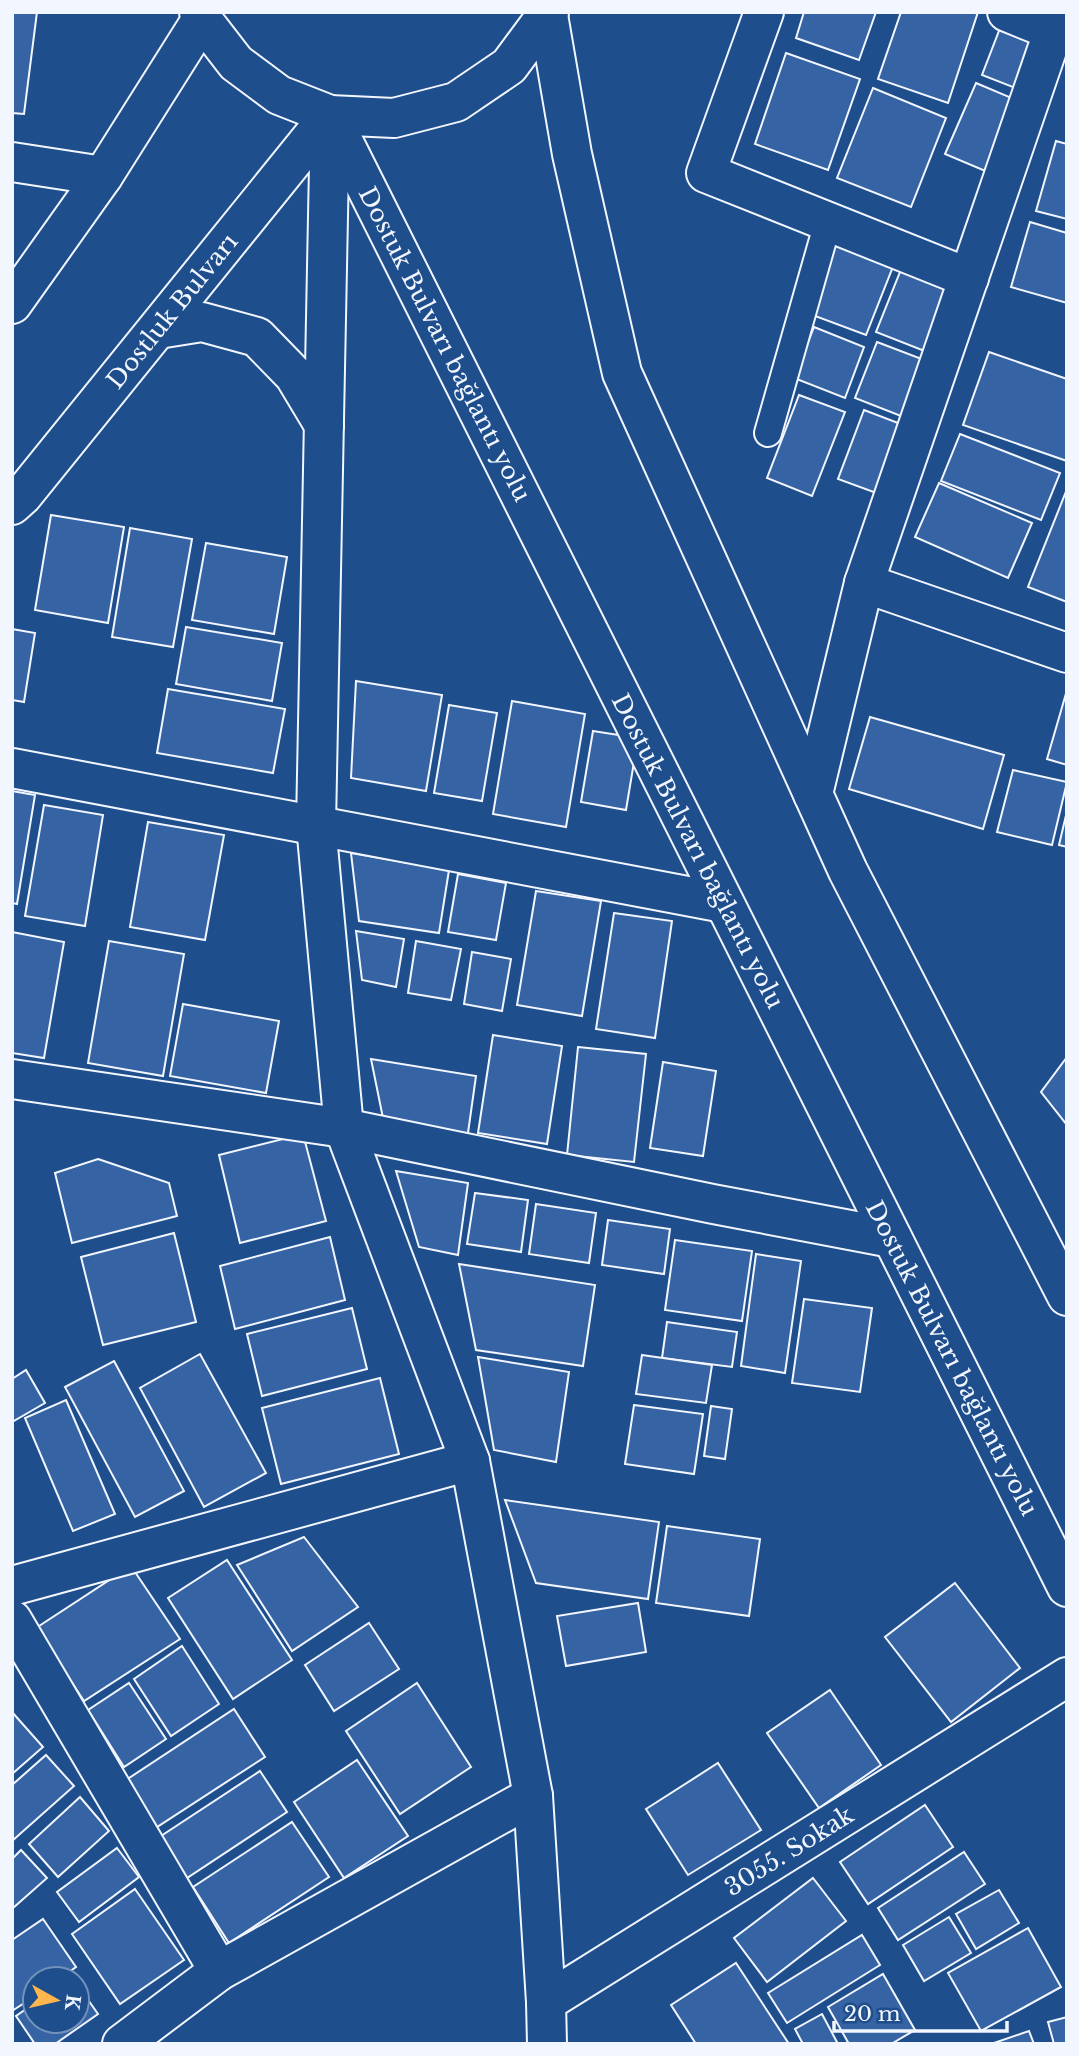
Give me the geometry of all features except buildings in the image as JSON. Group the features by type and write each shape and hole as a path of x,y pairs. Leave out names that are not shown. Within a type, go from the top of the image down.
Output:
{"main road":[{"path":"764,12 706,173 969,278"},
{"path":"813,794 864,583 1057,21 1007,12"},
{"path":"12,304 103,176 201,16 236,63 279,95 330,115 394,118 456,102 509,66 549,14"},
{"path":"549,14 572,154 622,373 848,871 1055,1256 1067,1296"},
{"path":"330,115 316,825 344,1128 470,1461 533,1796 547,2044"},
{"name":"Dostluk Bulvarı","path":"12,505 330,115"},
{"name":"Dostuk Bulvarı bağlantı yolu","path":"330,115 1067,1587"},
{"path":"12,162 103,176"},
{"path":"158,329 202,322 257,338 294,374 324,425"},
{"path":"864,583 1067,653"},
{"path":"12,768 724,903"},
{"path":"12,1079 344,1128 892,1238"},
{"path":"12,1586 470,1461"},
{"path":"12,1620 219,1971"},
{"name":"3055. Sokak","path":"546,2002 1067,1677"},
{"path":"122,2044 219,1971 533,1796"}],"lane":[{"path":"768,433 828,222"}]}
